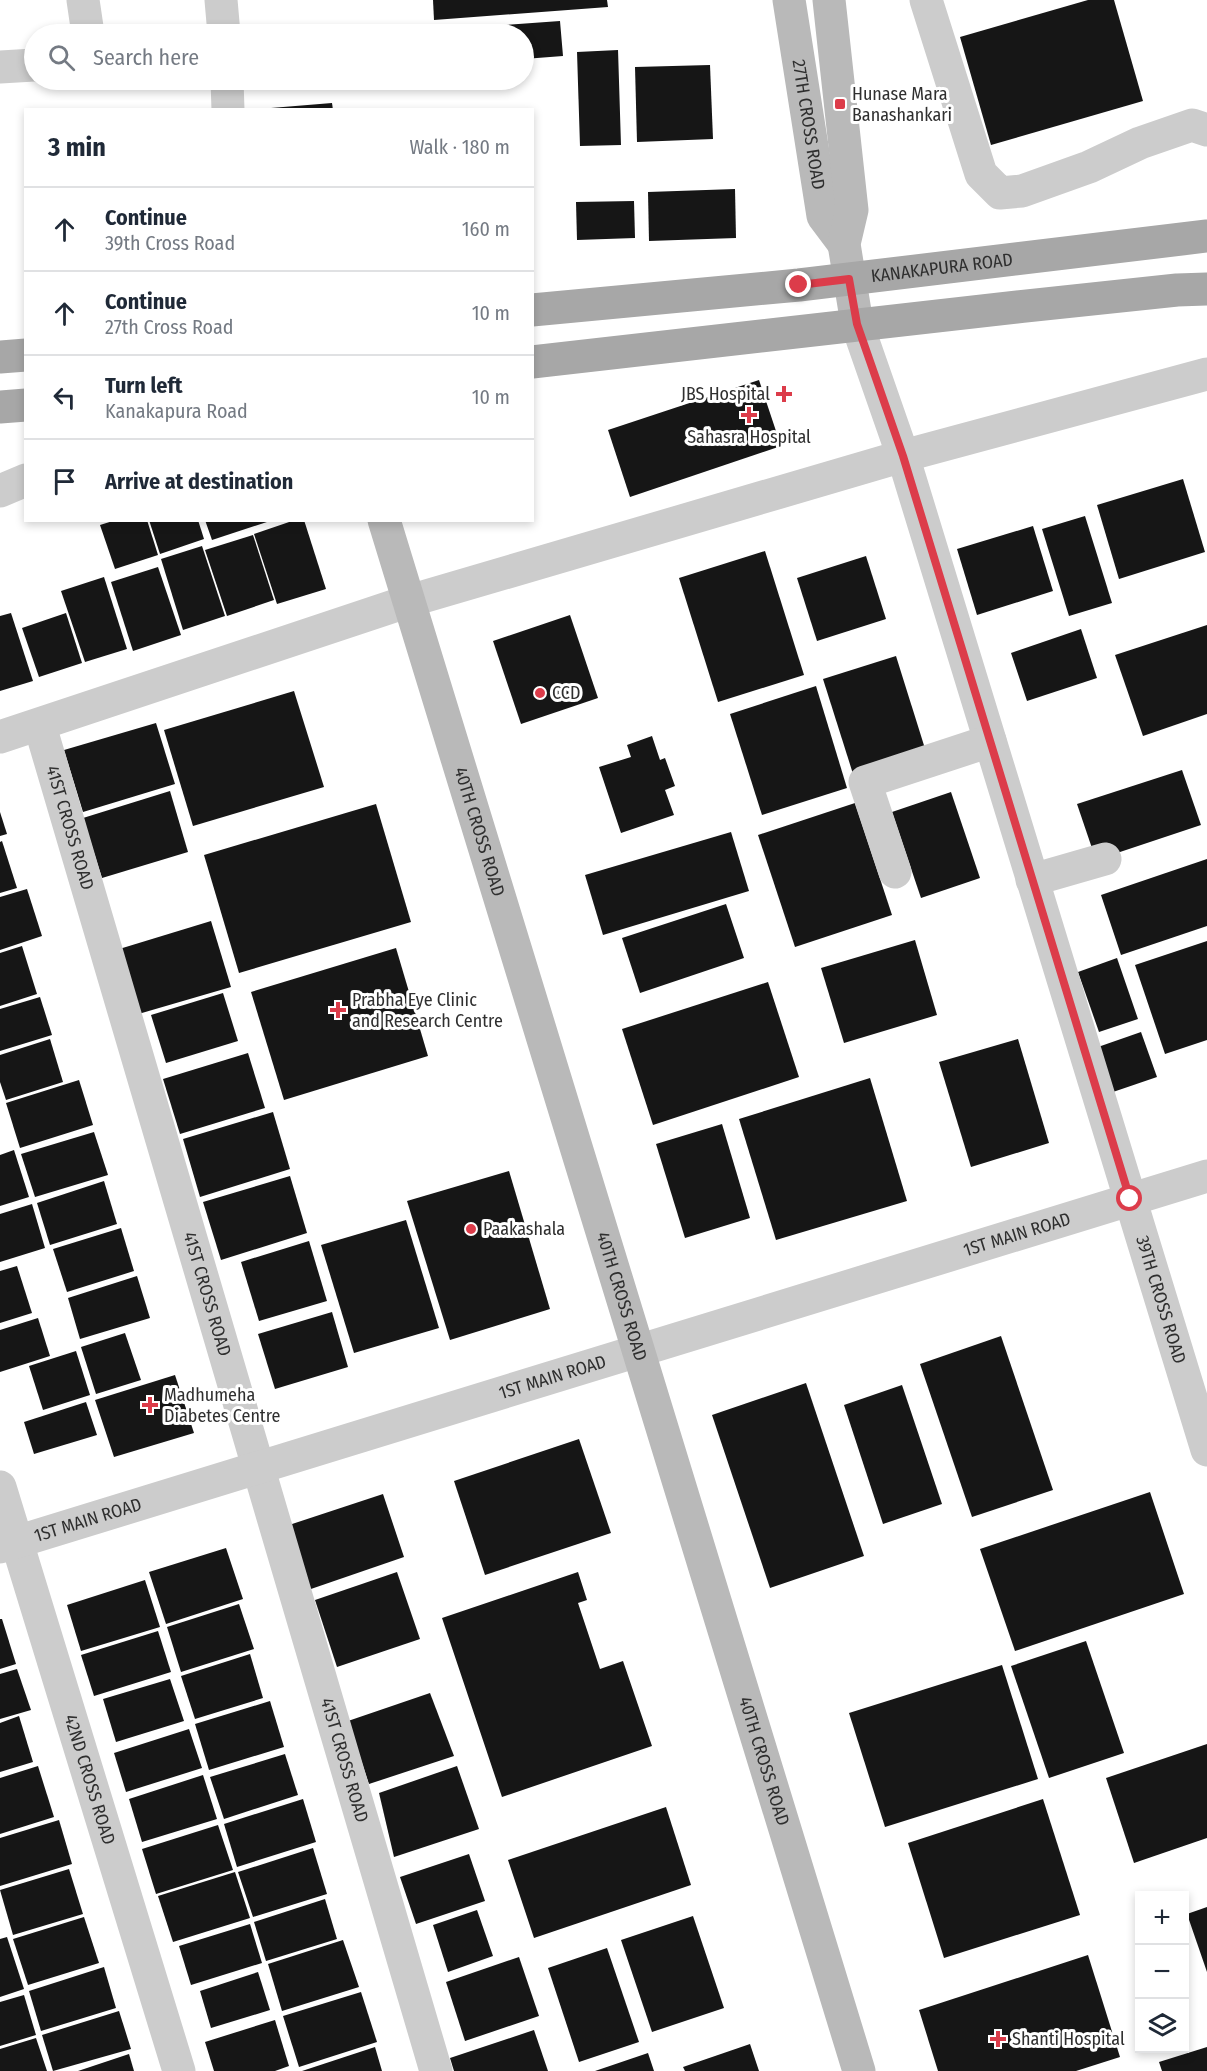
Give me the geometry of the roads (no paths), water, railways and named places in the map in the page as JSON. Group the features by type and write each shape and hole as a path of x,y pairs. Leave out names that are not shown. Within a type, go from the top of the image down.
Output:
{"main road":[{"name":"KANAKAPURA ROAD","path":"534,310 849,279 1207,236"},
{"path":"534,362 857,324 1178,290 1207,289"},
{"path":"0,357 24,355"},
{"path":"0,407 24,405"}],"street":[{"path":"83,0 87,24"},
{"path":"220,0 223,24"},
{"name":"27TH CROSS ROAD","path":"789,0 823,216 844,244"},
{"name":"27TH CROSS ROAD","path":"829,0 852,210 844,244 857,324"},
{"path":"926,0 981,174 1000,193 1022,190 1089,167 1140,143 1192,125 1207,130"},
{"path":"0,68 24,66"},
{"path":"227,90 228,108"},
{"name":"39TH CROSS ROAD","path":"857,324 903,456 1207,1450"},
{"path":"0,737 40,726 409,601 903,456 1207,374"},
{"path":"0,491 24,481"},
{"name":"40TH CROSS ROAD","path":"385,522 860,2071"},
{"name":"41ST CROSS ROAD","path":"40,726 436,2071"},
{"path":"895,872 865,782 990,741"},
{"path":"1032,880 1105,859"},
{"name":"1ST MAIN ROAD","path":"8,1545 1207,1176"},
{"name":"42ND CROSS ROAD","path":"0,1487 8,1545 179,2071"}],"place":[{"name":"Hunase Mara Banashankari","path":"840,104"},
{"name":"JBS Hospital","path":"784,394"},
{"name":"Sahasra Hospital","path":"749,415"},
{"name":"CCD","path":"540,693"},
{"name":"Prabha Eye Clinic and Research Centre","path":"338,1010"},
{"name":"Paakashala","path":"471,1229"},
{"name":"Madhumeha Diabetes Centre","path":"150,1405"},
{"name":"Shanti Hospital","path":"998,2039"}]}
